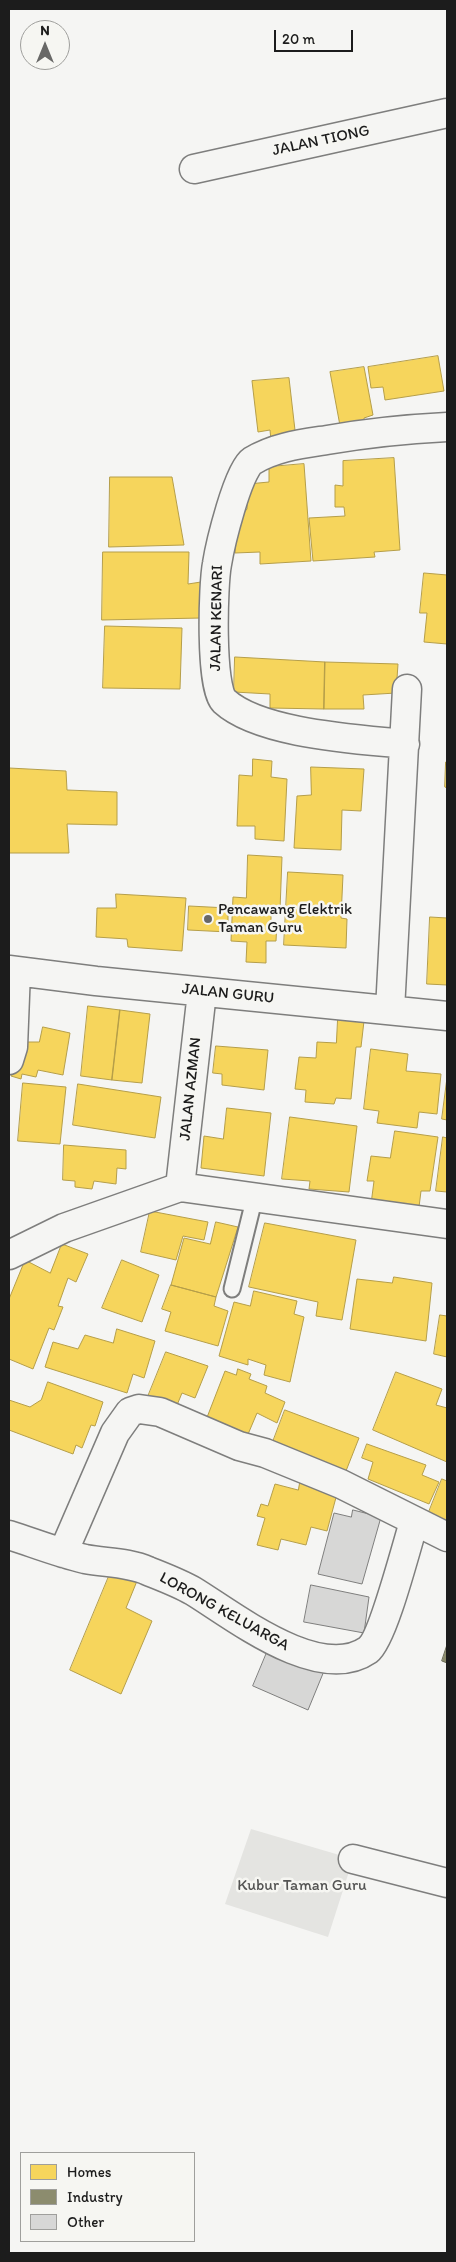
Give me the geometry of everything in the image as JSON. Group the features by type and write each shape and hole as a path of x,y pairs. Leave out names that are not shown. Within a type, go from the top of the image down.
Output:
{"street":[{"name":"JALAN TIONG","path":"194,169 447,112"},
{"name":"JALAN KENARI","path":"405,744 329,735 260,722 235,710 222,699 217,686 214,642 216,565 239,481 250,462 281,447 380,431 447,427"},
{"path":"390,1010 407,689"},
{"path":"9,1060 13,1046 12,970"},
{"name":"JALAN GURU","path":"12,970 202,992 447,1016"},
{"name":"JALAN AZMAN","path":"180,1187 202,992"},
{"path":"9,1255 64,1228 180,1187 447,1224"},
{"path":"63,1553 115,1433 130,1412 139,1409 160,1412 239,1446 264,1453 333,1481 447,1537"},
{"name":"LORONG KELUARGA","path":"9,1535 63,1553 147,1570 191,1590 268,1639 298,1652 326,1658 347,1658 369,1649 380,1632 414,1522"},
{"path":"353,1859 447,1883"}],"lane":[{"path":"232,1289 255,1196"}],"green space":[{"name":"Kubur Taman Guru","path":"251,1829 353,1859 328,1937 225,1904"}],"building: Homes":[{"path":"438,356 444,391 385,400 383,387 371,388 368,367"},
{"path":"364,367 373,415 364,418 365,427 341,431 330,372"},
{"path":"289,378 296,439 271,441 270,430 258,432 252,381"},
{"path":"394,458 400,550 374,552 375,557 313,561 309,518 345,516 344,507 335,507 335,485 343,486 343,461"},
{"path":"304,464 311,561 260,564 260,552 235,553 235,535 238,535 238,520 247,509 248,484 269,482 269,467"},
{"path":"110,477 172,477 184,545 109,547"},
{"path":"103,552 189,552 188,584 201,582 202,618 102,620"},
{"path":"424,573 447,575 447,644 424,642 427,613 420,613"},
{"path":"105,626 182,628 180,689 103,688"},
{"path":"235,657 325,662 324,709 270,708 270,694 234,692"},
{"path":"325,662 398,664 396,693 363,695 364,709 324,709"},
{"path":"253,759 272,761 271,777 287,779 284,841 255,839 255,826 237,826 239,775 252,776"},
{"path":"447,762 447,788 445,787"},
{"path":"311,767 364,769 361,811 342,810 341,850 294,848 297,796 311,795"},
{"path":"9,768 66,771 67,790 117,792 117,825 67,824 69,853 9,853"},
{"path":"248,855 282,857 280,910 271,909 271,921 277,922 276,941 266,941 266,963 246,962 247,942 231,941 233,897 246,898"},
{"path":"288,872 343,875 341,918 347,919 346,948 284,945"},
{"path":"116,894 186,898 182,951 128,947 127,939 96,937 97,908 116,908"},
{"name":"Pencawang Elektrik Taman Guru","path":"189,906 228,908 228,932 188,930"},
{"path":"430,917 447,918 447,985 427,984"},
{"path":"88,1006 120,1010 112,1080 81,1076"},
{"path":"120,1010 150,1014 142,1083 112,1080"},
{"path":"338,1019 364,1021 361,1047 356,1047 351,1099 336,1098 334,1104 305,1102 306,1090 295,1089 299,1057 316,1058 317,1042 336,1043"},
{"path":"43,1027 70,1033 63,1075 38,1070 36,1077 22,1074 21,1079 11,1076 16,1054 24,1042 39,1042"},
{"path":"216,1046 268,1050 264,1090 222,1085 222,1074 213,1073"},
{"path":"371,1049 408,1054 406,1071 441,1074 437,1114 419,1112 417,1128 377,1123 379,1111 364,1109"},
{"path":"447,1078 447,1120 442,1119"},
{"path":"23,1083 66,1087 60,1144 18,1141"},
{"path":"78,1084 161,1097 155,1138 73,1125"},
{"path":"227,1108 271,1113 264,1176 201,1168 204,1136 223,1139"},
{"path":"290,1117 357,1126 349,1192 309,1189 310,1181 282,1179"},
{"path":"395,1131 438,1137 430,1191 421,1191 418,1215 371,1204 374,1181 367,1181 371,1156 390,1158"},
{"path":"443,1137 447,1138 447,1192 436,1191"},
{"path":"64,1145 126,1150 126,1169 117,1168 116,1184 94,1181 92,1189 75,1187 75,1181 63,1180"},
{"path":"150,1211 208,1222 204,1240 183,1236 176,1260 141,1252"},
{"path":"216,1222 238,1227 216,1297 171,1285 184,1238 210,1244"},
{"path":"265,1223 356,1240 342,1320 316,1316 318,1302 249,1287"},
{"path":"62,1244 88,1254 76,1282 68,1278 58,1306 63,1307 54,1330 49,1328 33,1369 9,1359 9,1299 25,1260 50,1273"},
{"path":"122,1260 159,1275 142,1322 102,1308"},
{"path":"394,1277 432,1283 426,1341 350,1329 357,1279 392,1283"},
{"path":"171,1285 216,1297 214,1306 228,1311 218,1346 165,1331 171,1312 162,1309"},
{"path":"254,1291 297,1301 294,1314 304,1317 290,1382 264,1375 266,1365 248,1359 248,1365 219,1356 234,1302 250,1306"},
{"path":"440,1315 447,1316 447,1357 434,1354"},
{"path":"117,1329 155,1341 144,1378 133,1374 127,1393 45,1367 53,1342 78,1349 85,1335 113,1343"},
{"path":"166,1352 208,1366 195,1398 182,1393 175,1410 147,1399"},
{"path":"238,1369 251,1374 249,1379 267,1386 265,1393 285,1402 277,1423 257,1413 246,1439 206,1420 225,1371 236,1375"},
{"path":"396,1372 442,1389 436,1405 447,1408 447,1462 373,1430"},
{"path":"48,1382 103,1402 95,1426 91,1425 82,1448 76,1445 73,1454 9,1430 9,1400 30,1407 41,1400"},
{"path":"285,1410 359,1438 344,1476 271,1447"},
{"path":"367,1444 426,1465 422,1475 439,1482 429,1504 368,1479 373,1462 362,1458"},
{"path":"301,1477 338,1490 327,1531 311,1527 306,1545 281,1539 278,1550 257,1545 265,1518 257,1516 261,1504 268,1506 275,1484 298,1490"},
{"path":"442,1479 447,1481 447,1531 425,1522"},
{"path":"112,1569 137,1581 126,1608 152,1621 121,1694 70,1670"}],"building: Industry":[{"path":"447,1645 447,1663 442,1661"}],"building: Other":[{"path":"353,1510 381,1517 362,1584 318,1574 334,1513 351,1517"},
{"path":"311,1585 369,1597 364,1633 304,1622"},
{"path":"268,1650 324,1671 308,1710 253,1686"}],"place":[{"name":"Pencawang Elektrik Taman Guru","path":"208,919"}]}
